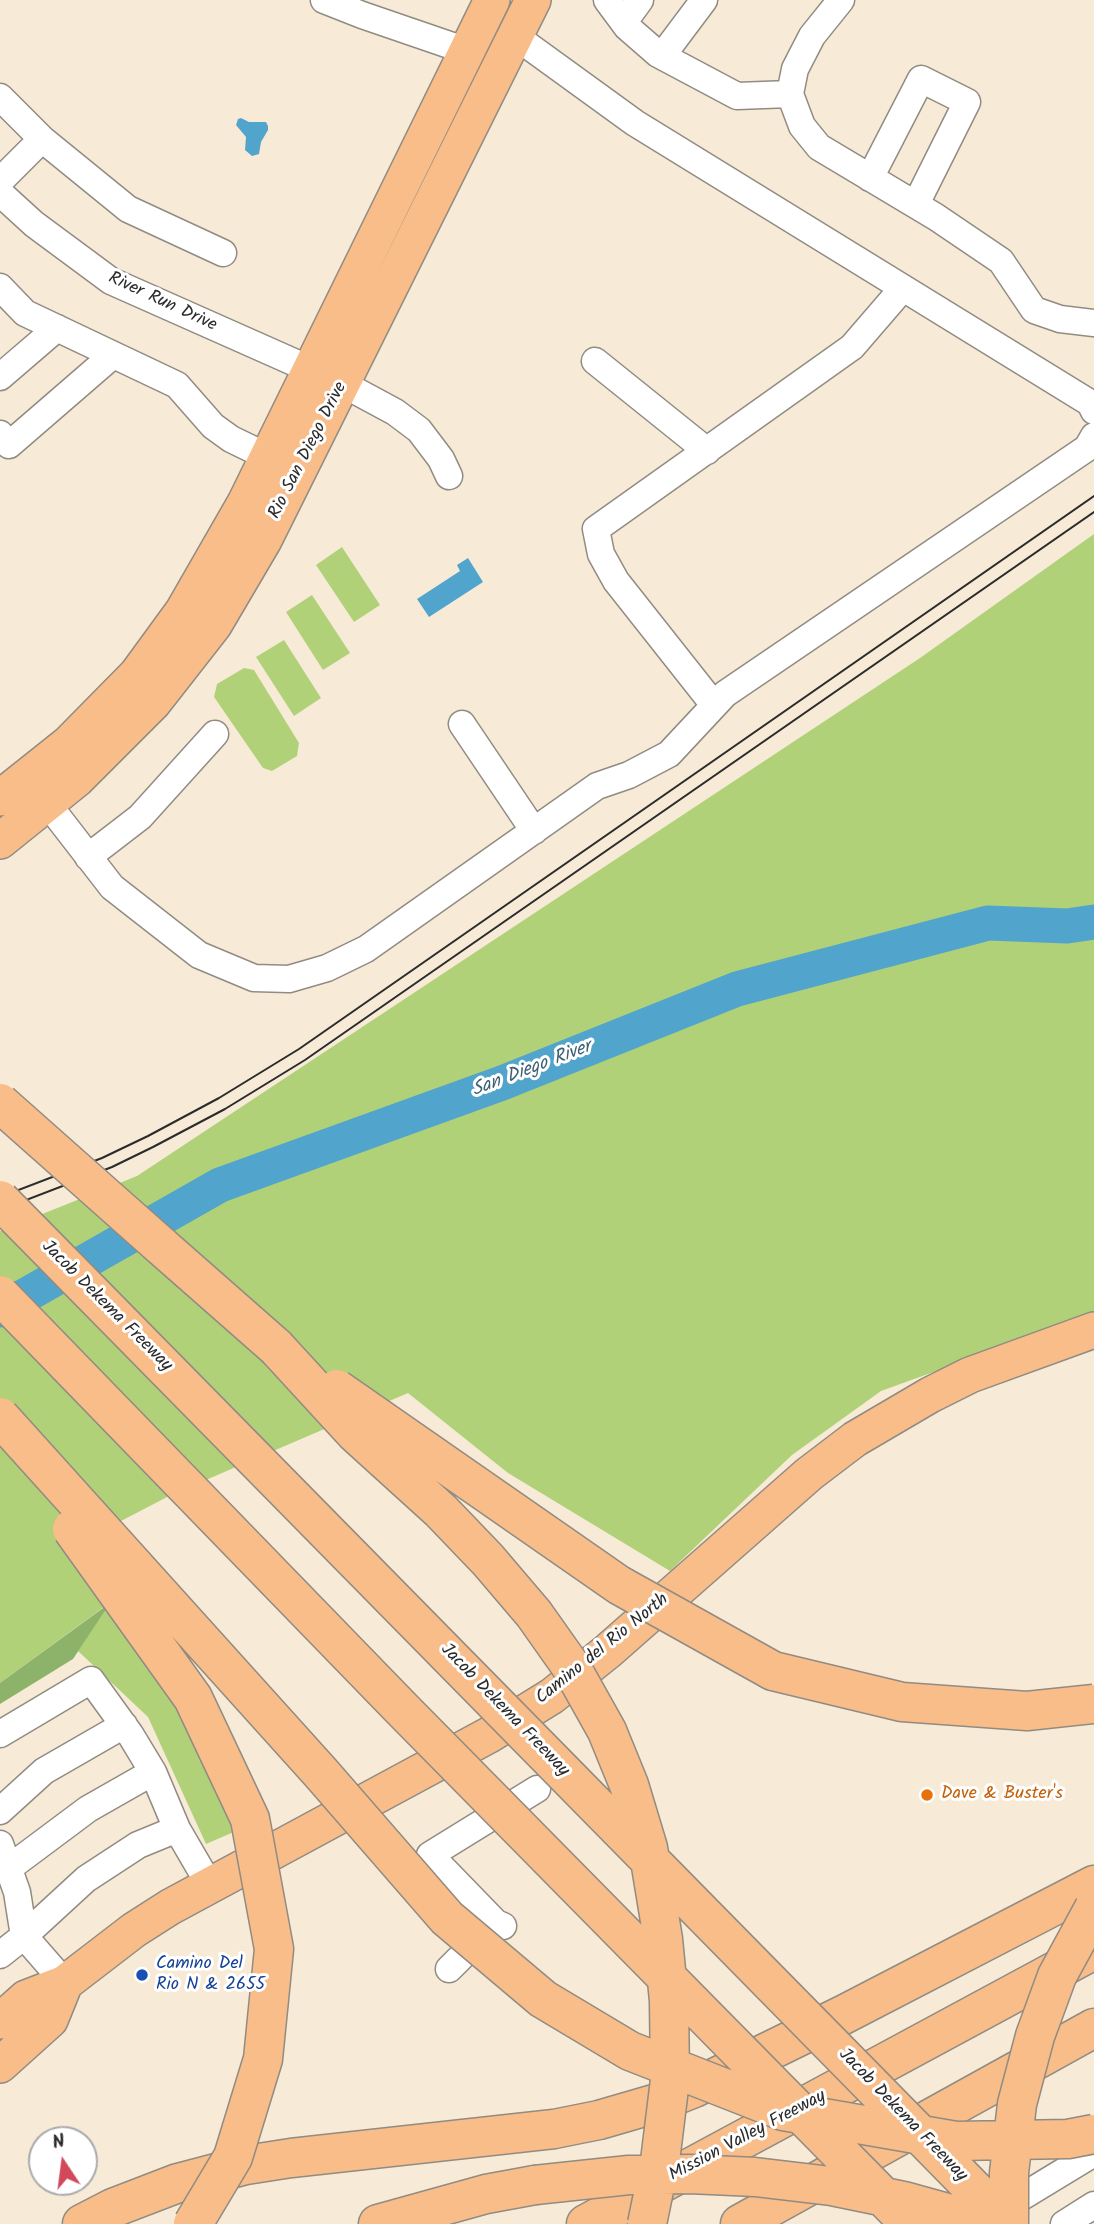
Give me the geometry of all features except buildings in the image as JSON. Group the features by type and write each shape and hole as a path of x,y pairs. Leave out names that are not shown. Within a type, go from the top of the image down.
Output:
{"highway":[{"path":"0,1103 275,1347 355,1433 441,1511 534,1614 570,1665 607,1731 629,1785 648,1848 663,1939 669,2001 670,2080 660,2161 647,2224"},
{"name":"Jacob Dekema Freeway","path":"0,1200 1008,2224"},
{"path":"0,1295 402,1709 910,2224"},
{"path":"275,1347 619,1585 773,1671 902,1702 1027,1711 1094,1704"},
{"path":"0,1417 321,1773 447,1919 542,1999 630,2051 783,2111 956,2141 1068,2139 1094,2134"},
{"path":"0,1428 193,1698 250,1819 274,1949 263,2059 233,2157 193,2224"},
{"path":"82,2224 113,2208 178,2183 246,2165 554,2129 608,2118 654,2104 694,2088 844,2015 1094,1885"},
{"path":"1008,2224 1009,2173 1017,2104 1035,2036 1057,1976 1094,1908"},
{"name":"Mission Valley Freeway","path":"586,2224 1094,1950"},
{"path":"740,2224 1094,2028"},
{"path":"378,2224 473,2197 535,2185 629,2175 689,2174 755,2177 831,2186 904,2201 986,2224"}],"main road":[{"name":"Rio San Diego Drive","path":"0,798 68,744 137,674 183,611 245,503 492,0"},
{"name":"Rio San Diego Drive","path":"0,841 77,779 153,703 215,625 264,540 533,0"},
{"name":"Camino del Rio North","path":"0,2021 26,1998 65,1983 134,1930 209,1884 489,1735 552,1696 608,1651 808,1474 855,1439 970,1375 1094,1330"},
{"path":"0,2065 50,2020 65,1983"}],"street":[{"path":"324,0 467,51"},
{"path":"607,0 624,22 662,56 737,96 790,94"},
{"path":"624,22 640,0"},
{"path":"662,56 705,0"},
{"path":"841,0 812,36 795,69 790,94 802,126 819,148 916,204 1001,261 1034,310 1060,319 1094,323"},
{"path":"515,36 635,123 1090,403 1094,411"},
{"path":"870,178 921,79 967,102 916,204"},
{"path":"0,97 42,139 128,209 223,253"},
{"path":"0,181 42,139"},
{"name":"River Run Drive","path":"0,193 34,224 111,281 342,384 395,412 419,430 441,458 449,476"},
{"path":"0,287 25,313 177,385 213,426 231,439 268,457"},
{"path":"714,705 616,581 601,554 596,529 852,347 902,289"},
{"path":"0,377 57,328"},
{"path":"0,434 9,445 113,355"},
{"path":"595,361 707,451"},
{"path":"47,803 111,887 199,955 254,978 289,979 327,968 366,949 597,786 629,775 668,754 725,694 1087,449 1094,436"},
{"path":"463,724 534,831"},
{"path":"88,857 140,817 215,734"},
{"path":"0,1734 91,1680 153,1772 177,1829 209,1884"},
{"path":"0,1811 44,1771 124,1726"},
{"path":"65,1983 24,1936 18,1892 4,1856 153,1772"},
{"path":"449,1969 499,1924 430,1855 537,1789"},
{"path":"0,1955 86,1879 138,1845 177,1829"},
{"path":"977,2224 1094,2153"},
{"path":"1064,2224 1094,2205"}],"green space":[{"path":"1094,534 1094,1314 881,1391 792,1455 670,1571 508,1473 408,1393 171,1495 71,1547 193,1717 236,1831 206,1844 148,1717 78,1651 108,1604 0,1683 0,1231 137,1176 920,658"},
{"path":"342,547 380,605 354,622 316,565"},
{"path":"312,595 350,653 323,670 286,612"},
{"path":"284,640 321,698 294,716 256,657"},
{"path":"244,668 254,670 299,743 297,756 272,771 263,768 214,697 217,684"},
{"path":"110,1603 73,1659 0,1704 0,1683"}],"water":[{"path":"241,118 249,122 266,122 268,126 259,154 252,156 245,150 246,137 236,125"},
{"path":"468,558 483,582 429,617 417,599 460,571 457,565"}],"waterway":[{"name":"San Diego River","path":"0,1310 220,1185 502,1083 737,989 988,923 1067,926 1094,922"}],"tram line":[{"path":"0,1197 102,1158 148,1136 219,1098 299,1049 1094,496"},
{"path":"0,1210 112,1167 153,1147 225,1109 305,1060 1094,512"}],"place":[{"name":"Dave & Buster's","path":"927,1795"},
{"name":"Camino Del Rio N & 2655","path":"142,1975"}]}
